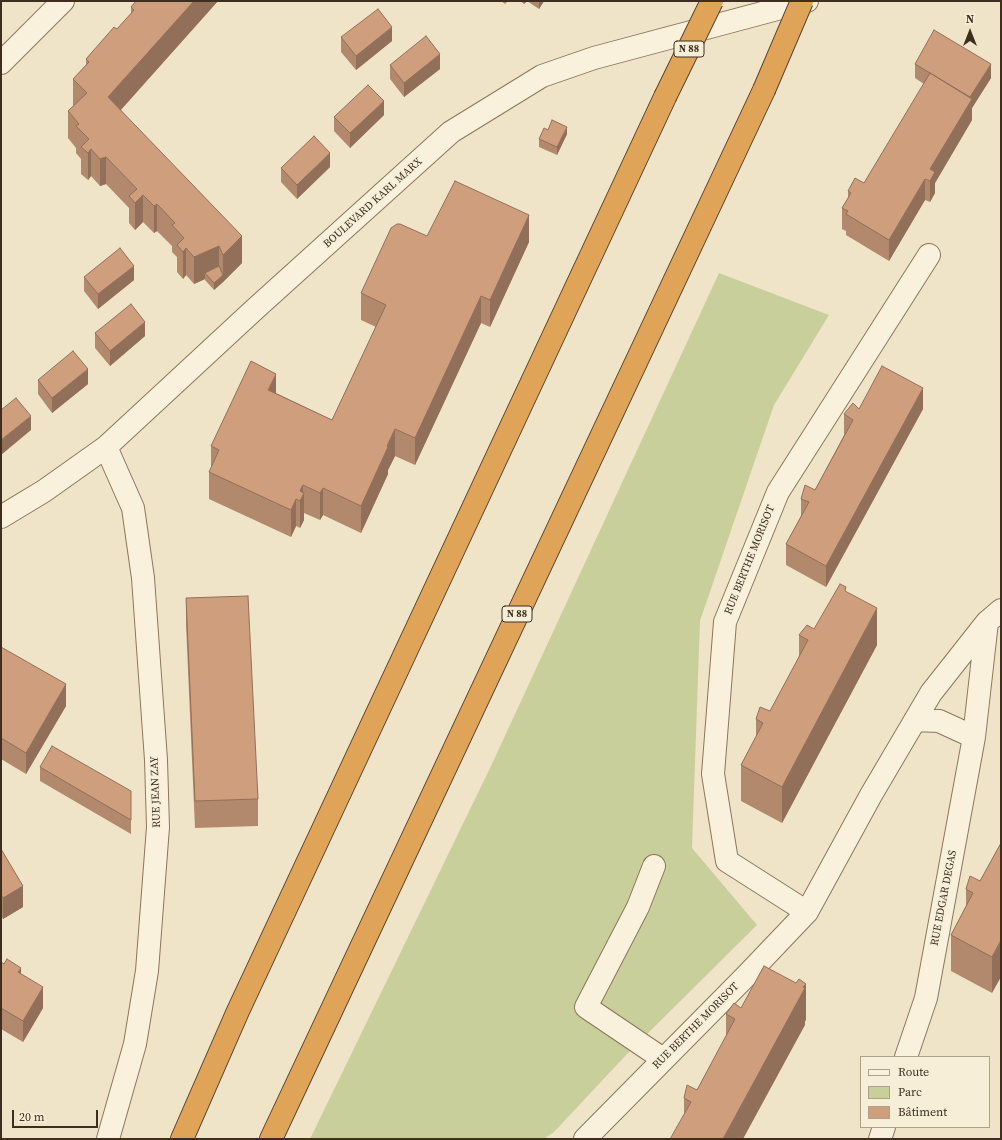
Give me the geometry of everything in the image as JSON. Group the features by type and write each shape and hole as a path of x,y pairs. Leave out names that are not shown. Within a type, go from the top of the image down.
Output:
{"highway":[{"name":"N 88","path":"182,1139 242,1004 712,1"},
{"name":"N 88","path":"271,1139 764,90 802,1"}],"street":[{"path":"1,63 63,1"},
{"name":"BOULEVARD KARL MARX","path":"1,517 44,491 106,447 255,309 451,132 542,76 594,58 807,1"},
{"name":"RUE BERTHE MORISOT","path":"807,912 727,861 713,774 725,622 778,492 929,255"},
{"name":"RUE JEAN ZAY","path":"106,447 133,508 143,578 156,760 158,827 147,971 136,1044 108,1139"},
{"name":"RUE BERTHE MORISOT","path":"585,1139 807,912 871,795 931,693 994,616"},
{"name":"RUE EDGAR DEGAS","path":"906,1056 926,998 974,737 994,616"},
{"path":"915,720 938,721 974,737"},
{"path":"654,866 638,906 586,1007 664,1059"},
{"path":"880,1139 884,1128"}],"green space":[{"path":"719,273 829,315 774,405 700,621 692,848 757,925 627,1054 554,1132 544,1139 310,1139 491,766"}],"building":[{"path":"136,1 194,1 108,97 242,236 223,255 219,246 194,257 186,248 183,252 177,245 184,238 172,225 175,223 157,204 154,206 143,195 135,203 129,196 137,189 106,157 100,159 91,149 88,153 81,147 89,139 76,126 79,124 68,111 87,93 73,79 89,62 86,59 114,27 117,29 134,10 131,7"},
{"path":"378,9 392,27 356,56 341,37"},
{"path":"934,30 991,64 970,97 915,64"},
{"path":"426,36 440,54 404,83 390,65"},
{"path":"930,73 972,99 930,169 935,172 930,181 925,179 889,240 846,214 848,211 842,208 851,193 848,191 855,178 864,183"},
{"path":"368,85 384,101 350,133 334,117"},
{"path":"552,120 567,127 557,147 539,139 544,128 548,130"},
{"path":"314,136 330,153 297,185 281,168"},
{"path":"455,181 529,215 490,300 481,296 415,438 395,429 361,506 323,488 320,493 303,485 300,491 304,493 300,501 296,499 291,510 209,472 219,450 211,446 251,361 276,374 268,390 332,420 386,305 361,293 391,228 397,224 400,224 427,236"},
{"path":"120,248 134,266 98,294 84,277"},
{"path":"219,266 223,275 214,283 205,273"},
{"path":"131,304 145,322 110,351 95,333"},
{"path":"73,351 88,369 52,398 38,380"},
{"path":"882,366 923,388 826,566 786,544 809,502 801,499 805,485 815,490 853,420 844,414 853,403 859,409"},
{"path":"16,398 31,416 1,440 1,410"},
{"path":"840,584 846,587 845,591 877,608 782,787 741,765 763,723 756,719 760,707 770,711 808,640 799,635 807,625 814,629"},
{"path":"248,596 258,799 195,801 186,598"},
{"path":"1,647 66,684 26,753 1,738"},
{"path":"52,746 131,791 131,820 40,767"},
{"path":"1001,843 1001,940 992,957 951,935 973,893 966,889 970,876 980,881"},
{"path":"1,849 23,886 3,898 1,895"},
{"path":"7,959 21,968 18,972 43,987 23,1021 1,1008 1,962 4,964"},
{"path":"764,966 796,983 799,979 806,984 803,987 805,988 723,1139 670,1139 691,1102 684,1098 687,1085 697,1090 735,1019 726,1014 734,1003 741,1008"}]}
